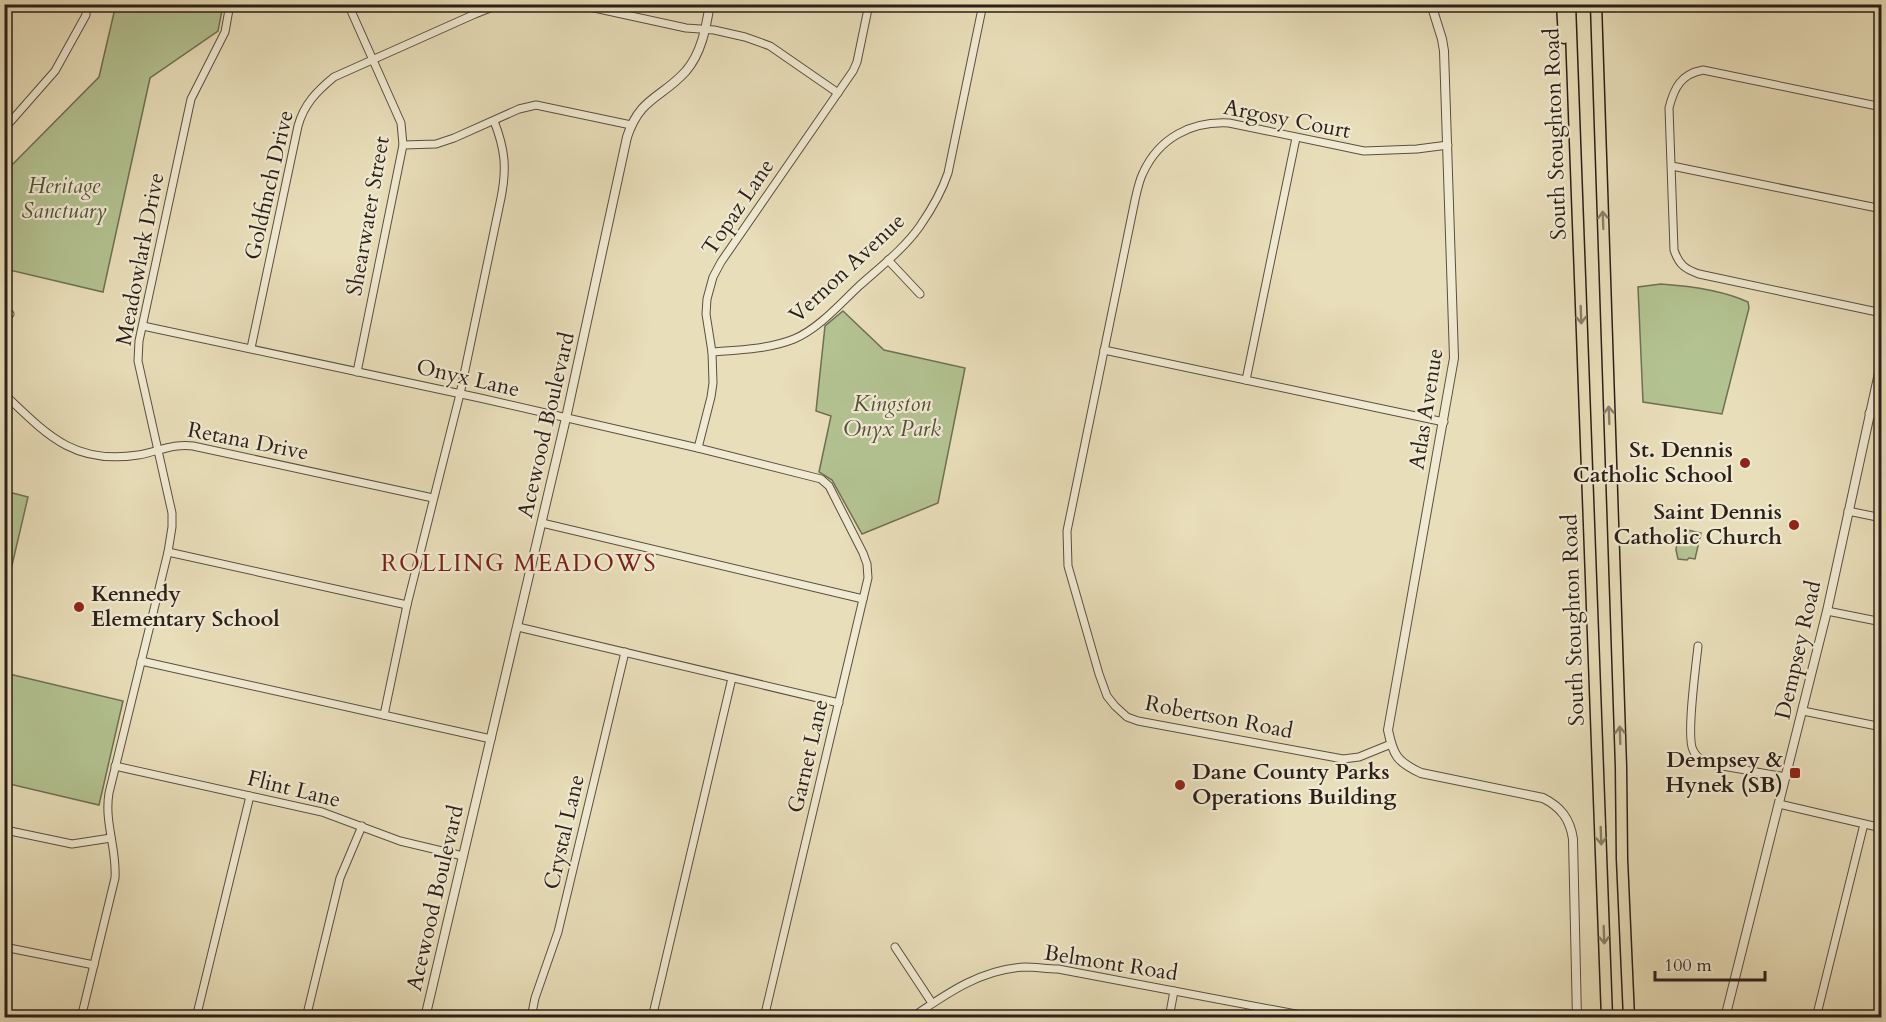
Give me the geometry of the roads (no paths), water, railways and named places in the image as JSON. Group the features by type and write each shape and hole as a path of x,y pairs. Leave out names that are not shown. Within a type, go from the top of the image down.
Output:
{"main road":[{"path":"1562,4 1579,257"},
{"name":"South Stoughton Road","path":"1570,4 1607,1017"},
{"name":"South Stoughton Road","path":"1596,4 1622,859 1630,1017"},
{"path":"1599,94 1604,4"},
{"path":"1599,795 1621,794"}],"street":[{"path":"4,129 55,71 86,15 86,4"},
{"name":"Meadowlark Drive","path":"81,1017 115,878 115,862 106,807 168,552 172,527 172,513 138,361 139,342 191,99 225,32 230,4"},
{"name":"Shearwater Street","path":"348,4 401,123 403,145 357,372"},
{"name":"Goldfinch Drive","path":"251,348 301,114 317,91 334,77 500,4"},
{"path":"576,4 686,28 714,30 759,41 770,46 838,93"},
{"name":"Acewood Boulevard","path":"425,1017 542,523 627,137 631,125 642,108 686,70 698,51 710,4"},
{"name":"Topaz Lane","path":"698,448 711,397 712,352 706,314 708,291 713,277 721,262 853,71 857,62 869,4"},
{"name":"Vernon Avenue","path":"712,352 773,346 805,333 888,260 919,227 945,181 983,4"},
{"name":"Atlas Avenue","path":"1391,744 1388,730 1389,718 1455,354 1444,51 1431,4"},
{"path":"1881,107 1714,72 1699,71 1684,78 1676,86 1669,108 1674,250 1678,261 1686,269 1699,274 1881,313"},
{"path":"403,145 436,144 524,107 536,105 631,125"},
{"path":"384,715 407,605 460,394 505,178 501,141 494,121"},
{"name":"Argosy Court","path":"1104,350 1142,175 1154,154 1166,141 1178,133 1190,127 1213,122 1229,123 1364,151 1448,145"},
{"path":"1246,380 1296,138"},
{"path":"1672,166 1881,209"},
{"path":"888,260 920,294"},
{"name":"Onyx Lane","path":"143,326 460,394 698,448 821,479 832,490 841,506"},
{"path":"1104,350 1444,422"},
{"name":"Robertson Road","path":"1104,350 1080,461 1066,546 1068,567 1099,674 1109,699 1122,714 1130,719 1343,759 1359,758 1391,744"},
{"name":"Dempsey Road","path":"1725,1017 1827,610 1881,359"},
{"name":"Retana Drive","path":"5,394 49,436 72,449 89,455 114,458 159,451 182,444 433,498"},
{"path":"1869,413 1881,416"},
{"name":"Garnet Lane","path":"765,1017 868,579 867,564 841,506"},
{"path":"1848,511 1881,518"},
{"path":"542,523 863,598"},
{"path":"168,552 407,605"},
{"path":"1827,610 1881,622"},
{"path":"518,627 839,703"},
{"path":"1698,646 1690,734 1694,752 1704,762 1711,764 1786,777"},
{"name":"Crystal Lane","path":"531,1016 558,932 625,652"},
{"path":"141,661 491,739"},
{"path":"652,1017 732,678"},
{"path":"1803,711 1881,727"},
{"path":"1391,744 1395,755 1404,766 1420,773 1543,798 1558,807 1567,820 1573,839 1577,1017"},
{"name":"Flint Lane","path":"115,766 322,812 400,841 463,855"},
{"path":"196,1017 249,795"},
{"path":"1779,804 1881,828"},
{"path":"1816,1017 1864,824"},
{"path":"306,1017 340,878 362,826"},
{"path":"10,831 72,844 111,838"},
{"path":"4,947 94,965"},
{"path":"895,947 932,1003"},
{"name":"Belmont Road","path":"911,1017 975,978 1025,968 1058,969 1317,1017"},
{"path":"1169,1017 1174,991"},
{"path":"531,1016 544,1017"}],"place":[{"name":"St. Dennis Catholic School","path":"1745,463"},
{"name":"Saint Dennis Catholic Church","path":"1794,525"},
{"name":"Kennedy Elementary School","path":"79,607"},
{"name":"Dempsey & Hynek (SB)","path":"1795,773"},
{"name":"Dane County Parks Operations Building","path":"1180,785"}],"district":[{"name":"ROLLING MEADOWS","path":"519,563"}],"park label":[{"name":"Heritage Sanctuary","path":"64,198"},
{"name":"Kingston Onyx Park","path":"892,416"}]}
